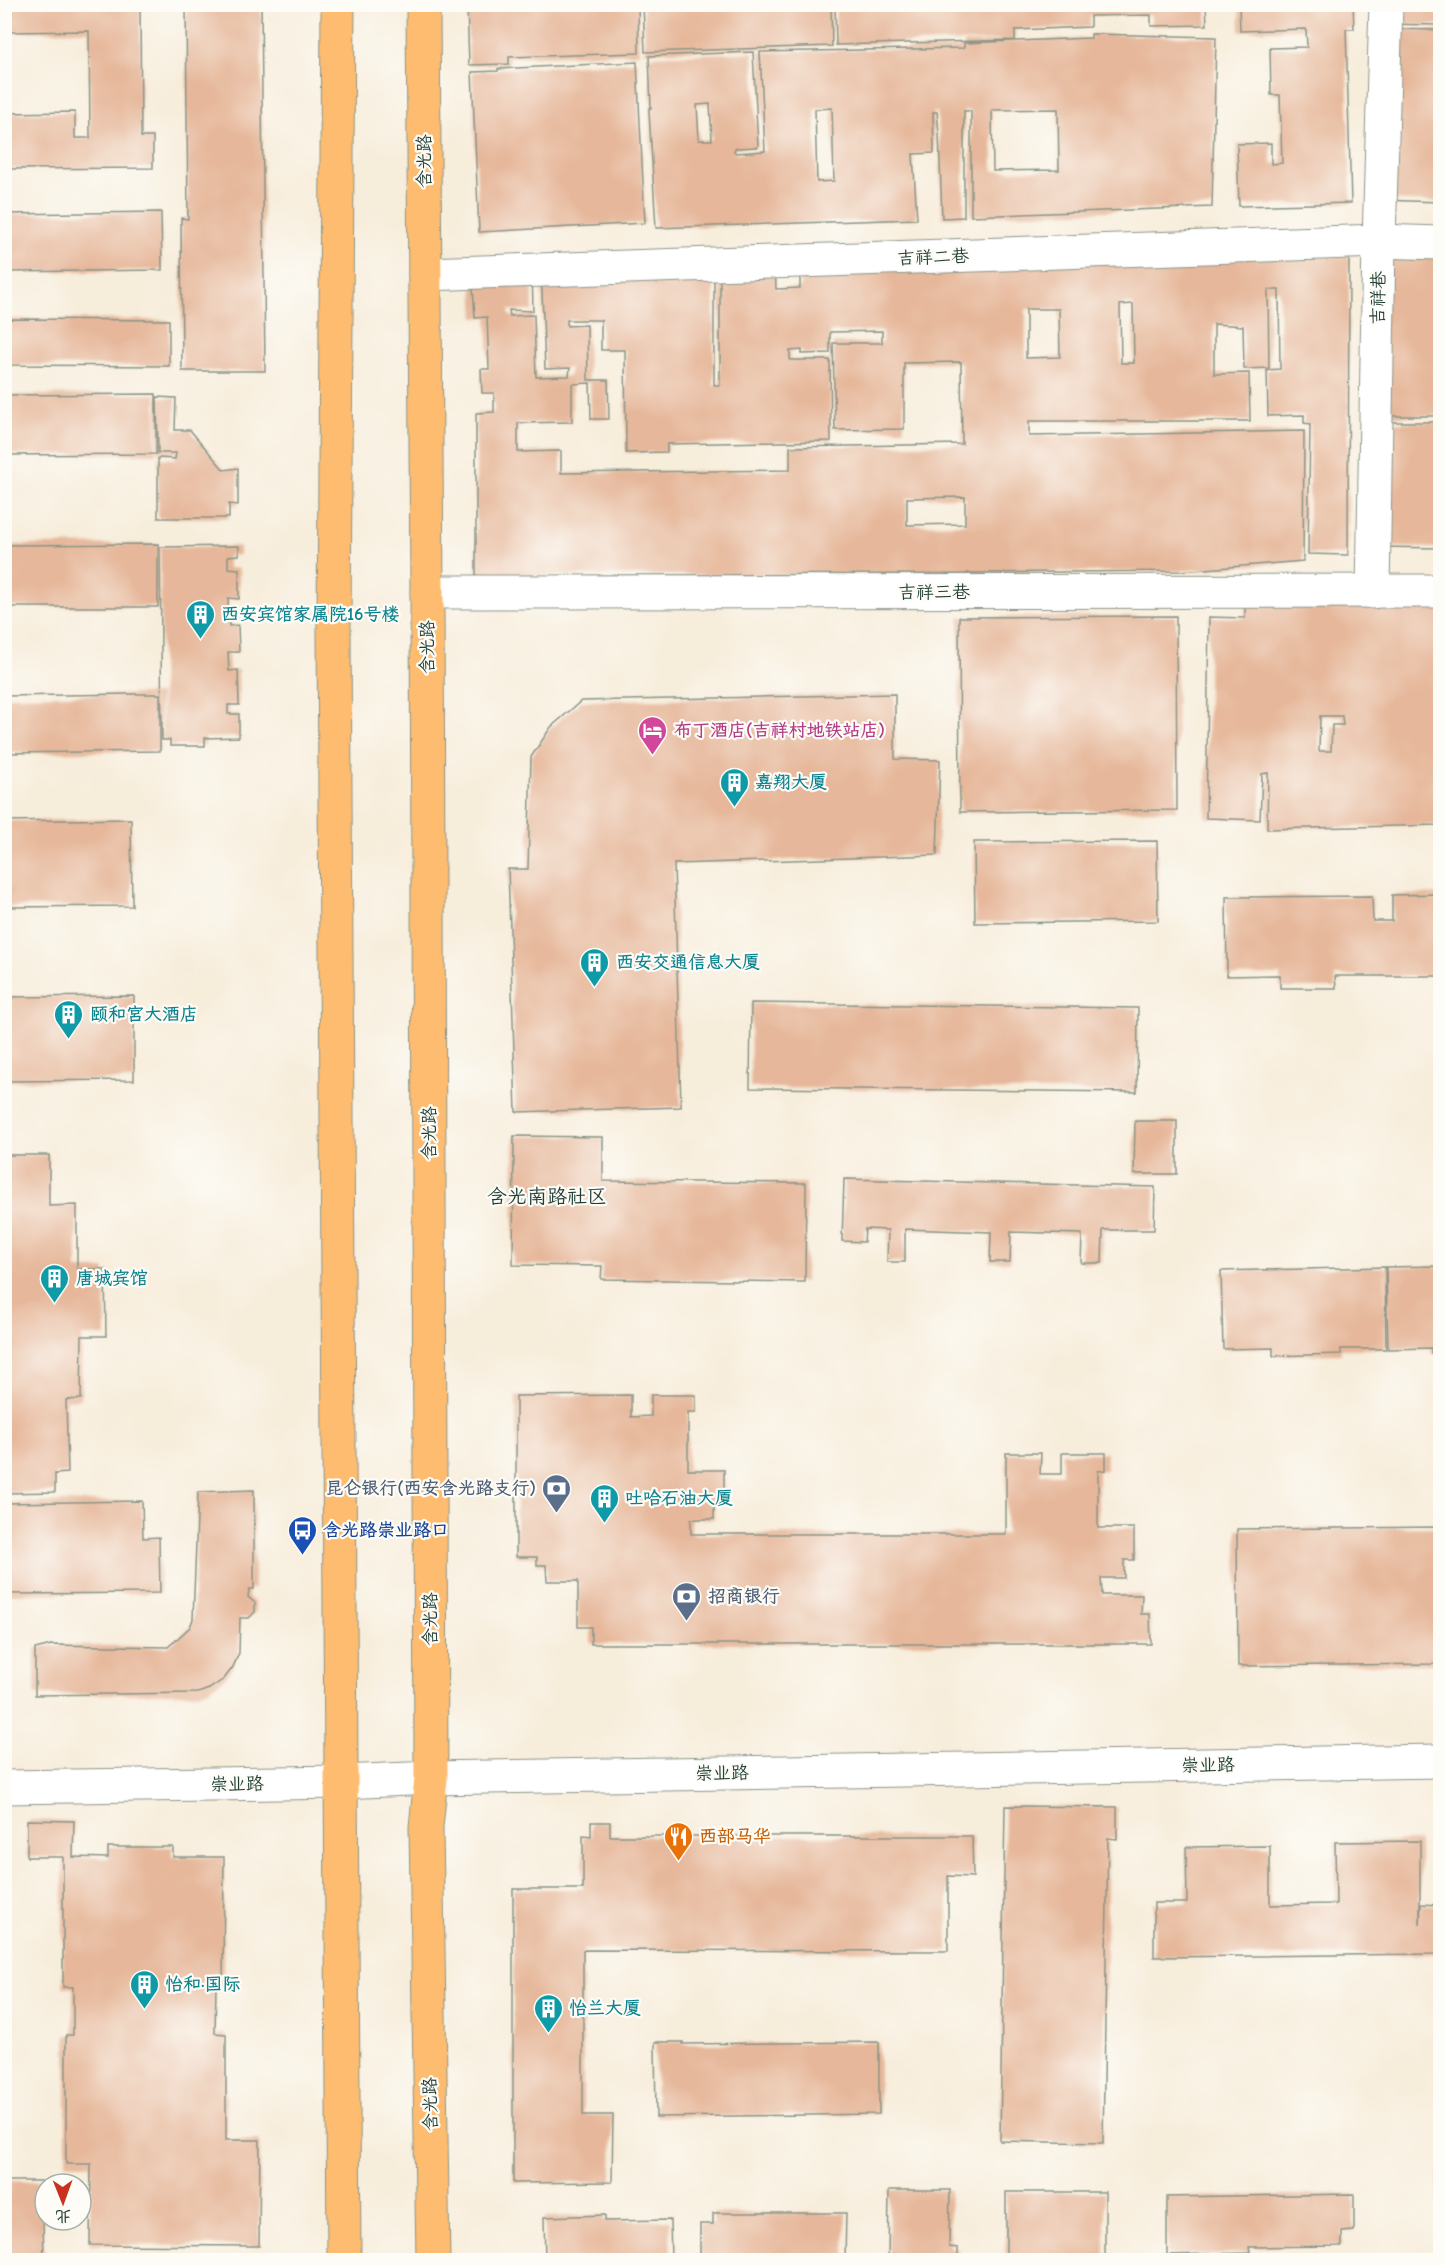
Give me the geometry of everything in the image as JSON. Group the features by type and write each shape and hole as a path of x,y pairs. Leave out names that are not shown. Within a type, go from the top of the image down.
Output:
{"main road":[{"path":"338,4 334,640 344,2260"},
{"name":"含光路","path":"423,4 431,1778 426,1827 433,2260"}],"street":[{"name":"吉祥巷","path":"1373,592 1386,4"},
{"name":"吉祥二巷","path":"425,274 1379,241 1440,243"},
{"name":"吉祥三巷","path":"427,592 1440,591"},
{"name":"崇业路","path":"4,1787 1440,1761"}],"building":[{"path":"4,4 140,4 141,137 153,137 153,168 4,169 4,113 75,112 75,138 90,138 89,31 4,32"},
{"path":"186,4 261,4 265,371 182,371 181,218 188,219"},
{"path":"467,4 638,4 639,53 509,57 509,64 469,65"},
{"path":"643,4 831,4 832,46 645,52"},
{"path":"835,4 1206,4 1207,25 1151,26 1151,15 1090,16 1090,27 1015,30 1015,40 836,45"},
{"path":"1239,4 1353,4 1354,29 1346,29 1351,203 1239,206 1237,144 1271,143 1271,164 1282,163 1280,95 1271,95 1270,48 1307,47 1306,29 1240,31"},
{"path":"1380,4 1440,4 1440,25 1381,24"},
{"path":"1381,29 1440,30 1440,202 1379,200"},
{"path":"1091,34 1216,37 1212,207 971,216 971,111 964,111 964,217 942,218 939,133 937,112 933,112 934,153 913,154 917,219 656,228 649,112 651,108 649,56 753,52 758,147 735,148 736,153 765,151 760,52 964,48 964,43 1091,38","holes":["710,104 712,140 699,140 697,105","832,108 834,181 817,182 815,109","1058,109 1059,170 993,171 992,110"]},
{"path":"637,62 645,223 479,232 472,72"},
{"path":"161,212 162,270 4,272 4,214"},
{"path":"1440,238 1440,416 1380,416 1383,251"},
{"path":"1349,256 1348,555 1308,554 1310,424 1304,423 1304,415 1268,416 1267,370 1280,369 1279,290 1268,290 1269,368 1244,369 1243,326 1214,324 1214,374 1249,373 1250,421 1029,421 1029,436 1304,431 1303,561 1181,571 476,576 476,413 494,412 494,393 482,393 481,369 489,369 487,317 475,318 472,272 532,265 533,311 509,310 510,316 534,315 536,377 569,376 570,368 545,369 541,265 714,266 714,385 720,385 720,265 775,264 776,289 800,288 800,263","holes":["1133,304 1134,363 1121,363 1120,305","1026,309 1059,309 1060,357 1026,358","567,320 601,320 601,350 625,350 626,453 667,452 667,444 831,441 830,360 790,360 790,351 802,350 802,354 830,353 830,332 882,331 882,343 833,343 835,430 904,429 904,363 961,362 962,444 790,447 790,470 561,473 561,451 518,452 518,423 572,422 572,384 590,383 591,419 609,419 608,380 588,380 587,325 567,326","965,497 965,524 907,525 907,498"]},
{"path":"4,319 169,320 169,366 4,365"},
{"path":"156,394 156,454 4,455 4,395"},
{"path":"157,397 176,398 175,430 190,430 224,470 238,468 238,505 229,504 229,518 158,518 158,458 175,459 176,453 158,453"},
{"path":"1380,422 1440,422 1440,548 1379,547"},
{"path":"158,544 158,607 4,607 4,545"},
{"name":"西安宾馆家属院16号楼","path":"239,546 239,555 228,556 228,568 239,569 239,599 228,598 229,626 238,625 239,652 228,652 229,671 238,670 239,705 228,705 228,714 239,714 239,737 205,738 205,746 170,746 170,740 162,740 160,547"},
{"path":"1440,589 1440,825 1267,829 1268,773 1262,774 1260,820 1206,818 1209,617 1245,618 1245,593","holes":["1320,716 1342,716 1343,725 1332,725 1331,751 1319,751"]},
{"path":"1176,616 1177,810 960,812 959,617"},
{"path":"160,694 160,751 4,753 4,696"},
{"name":"嘉翔大厦","path":"895,694 895,759 940,760 937,855 674,864 681,1107 516,1112 508,869 528,869 531,757 551,727 581,701"},
{"path":"131,819 132,906 4,907 4,821"},
{"path":"1157,841 1158,921 975,923 974,842"},
{"path":"1440,894 1440,976 1335,976 1336,988 1280,988 1280,975 1227,976 1226,897 1372,896 1373,921 1392,921 1392,895"},
{"name":"颐和宫大酒店","path":"134,996 134,1080 4,1081 4,997"},
{"path":"751,1003 1138,1008 1137,1092 750,1088"},
{"path":"1135,1121 1177,1121 1177,1174 1134,1174"},
{"path":"514,1136 603,1137 603,1181 806,1183 805,1282 601,1279 602,1266 513,1265"},
{"name":"唐城宾馆","path":"4,1155 49,1155 49,1206 77,1205 77,1269 105,1269 106,1336 82,1336 81,1399 66,1400 68,1473 55,1474 55,1492 4,1493"},
{"path":"844,1179 1155,1187 1154,1230 1103,1230 1102,1263 1081,1263 1082,1234 1011,1232 1010,1262 990,1262 991,1232 905,1229 905,1262 887,1262 888,1230 865,1229 864,1242 842,1241"},
{"path":"1440,1266 1440,1354 1431,1354 1431,1348 1388,1349 1386,1267"},
{"path":"1385,1267 1386,1349 1341,1349 1341,1354 1273,1356 1273,1348 1223,1349 1221,1271"},
{"name":"吐哈石油大厦","path":"631,1395 631,1417 651,1416 651,1395 696,1395 696,1412 688,1412 688,1470 724,1470 724,1501 714,1502 714,1519 691,1519 691,1534 1006,1534 1006,1453 1041,1453 1040,1474 1062,1474 1062,1453 1106,1453 1106,1470 1098,1471 1098,1528 1134,1528 1134,1560 1124,1560 1124,1578 1101,1578 1102,1595 1142,1595 1141,1614 1150,1614 1151,1644 591,1644 591,1627 578,1627 578,1581 547,1581 546,1565 537,1565 537,1557 516,1557 516,1396"},
{"path":"254,1490 254,1589 249,1589 248,1597 255,1603 255,1612 249,1618 240,1618 239,1653 224,1679 198,1693 35,1695 35,1649 51,1645 168,1647 190,1627 193,1619 198,1492"},
{"path":"142,1501 143,1538 159,1537 160,1593 4,1594 4,1503"},
{"path":"1440,1527 1440,1664 1238,1666 1237,1529"},
{"path":"1005,1806 1117,1807 1117,1839 1108,1838 1103,2143 1000,2141"},
{"name":"怡和·国际","path":"27,1820 74,1821 73,1857 108,1858 108,1847 173,1847 173,1857 224,1857 223,1985 216,1985 215,2033 226,2034 226,2140 260,2140 259,2246 90,2245 90,2232 93,2232 91,2164 66,2164 66,2035 73,2035 73,1987 63,1987 63,1857 27,1857"},
{"name":"怡兰大厦","path":"591,1822 610,1822 610,1836 972,1836 973,1877 948,1876 948,1951 583,1950 583,2115 613,2115 612,2182 513,2183 513,1889 583,1889 583,1835 591,1836"},
{"path":"1420,1841 1420,1925 1421,1904 1440,1905 1440,1954 1154,1957 1154,1903 1187,1903 1186,1847 1270,1846 1270,1905 1336,1904 1335,1842"},
{"path":"655,2042 683,2042 683,2044 879,2042 879,2114 656,2117"},
{"path":"1438,2167 1440,2167 1440,2222 1438,2222"},
{"path":"4,2181 33,2181 33,2232 43,2232 44,2260 4,2260"},
{"path":"889,2190 950,2190 949,2247 958,2248 958,2260 888,2260"},
{"path":"1006,2192 1105,2192 1105,2260 1006,2260"},
{"path":"1354,2194 1354,2231 1342,2232 1342,2246 1249,2247 1250,2253 1167,2255 1167,2197"},
{"path":"713,2213 846,2213 845,2260 700,2260 700,2224 713,2224"},
{"path":"605,2215 605,2221 670,2220 671,2260 545,2260 544,2217"}],"place":[{"name":"西安宾馆家属院16号楼","path":"200,640"},
{"name":"布丁酒店(吉祥村地铁站店)","path":"653,756"},
{"name":"嘉翔大厦","path":"734,808"},
{"name":"西安交通信息大厦","path":"595,988"},
{"name":"颐和宫大酒店","path":"69,1040"},
{"name":"唐城宾馆","path":"55,1304"},
{"name":"昆仑银行(西安含光路支行)","path":"557,1514"},
{"name":"吐哈石油大厦","path":"604,1524"},
{"name":"含光路崇业路口","path":"302,1556"},
{"name":"招商银行","path":"687,1622"},
{"name":"西部马华","path":"678,1862"},
{"name":"怡和·国际","path":"144,2010"},
{"name":"怡兰大厦","path":"548,2034"}],"district":[{"name":"含光南路社区","path":"547,1196"}]}
